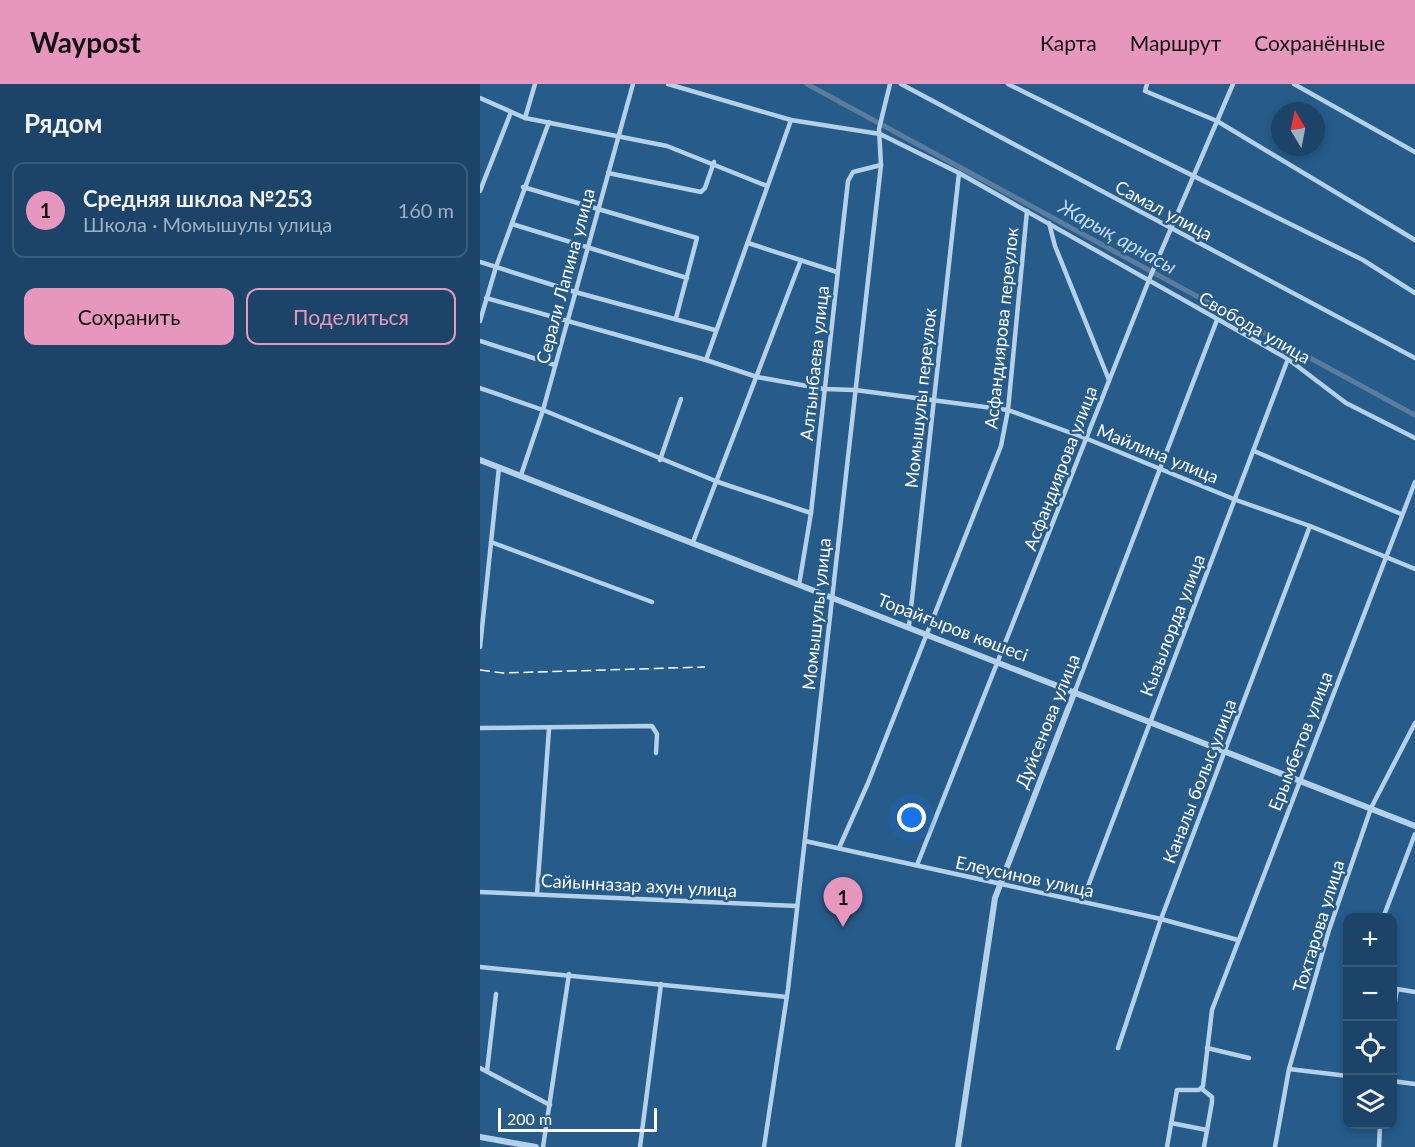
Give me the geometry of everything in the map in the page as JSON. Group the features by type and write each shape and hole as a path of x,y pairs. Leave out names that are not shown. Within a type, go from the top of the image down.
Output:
{"street":[{"path":"525,118 535,84"},
{"name":"Серали Лапина улица","path":"521,475 543,410 586,247 633,84"},
{"name":"Свобода улица","path":"668,84 792,120 880,132 959,173 1288,358 1346,403 1415,438"},
{"name":"Момышулы улица","path":"764,1147 787,997 880,165 880,132 890,84"},
{"name":"Самал улица","path":"901,84 1170,230 1415,358"},
{"path":"1008,84 1364,261 1415,293"},
{"path":"1147,84 1145,91 1217,121 1415,240"},
{"name":"Асфандиярова улица","path":"917,865 1148,281 1233,84"},
{"path":"1294,84 1415,152"},
{"path":"480,98 525,118 667,146 714,162 767,186"},
{"path":"480,191 511,112"},
{"path":"706,360 792,120"},
{"path":"480,321 523,187 549,122"},
{"path":"608,173 701,192 714,162"},
{"name":"Алтынбаева улица","path":"799,585 811,513 848,181 853,172 880,165"},
{"name":"Момышулы переулок","path":"909,626 932,400 959,173"},
{"path":"523,187 697,238 676,318"},
{"name":"Асфандиярова переулок","path":"839,848 868,783 926,633 986,489 1000,446 1008,410 1027,211"},
{"path":"1049,223 1055,246 1109,380"},
{"path":"512,224 687,278"},
{"path":"748,243 837,272"},
{"path":"693,542 718,482 801,260"},
{"path":"480,262 575,292 715,330"},
{"name":"Майлина улица","path":"486,298 706,360 757,377 824,389 855,390 1008,410 1085,438 1236,500 1310,526 1415,569"},
{"name":"Дуйсенова улица","path":"958,1147 998,885 1076,691 1218,320"},
{"path":"480,341 555,365"},
{"name":"Кызылорда улица","path":"1082,902 1288,358"},
{"path":"480,388 543,410 718,482 811,513"},
{"path":"660,460 681,399"},
{"path":"1254,451 1401,514"},
{"name":"Торайғыров көшесі","path":"480,460 1076,691 1415,826"},
{"path":"480,647 500,467"},
{"name":"Ерымбетов улица","path":"1202,1089 1212,1010 1415,482"},
{"name":"Каналы болыс улица","path":"1118,1048 1161,919 1310,526"},
{"path":"491,542 652,602"},
{"name":"Тохтарова улица","path":"1275,1147 1289,1069 1329,930 1371,808 1415,723"},
{"path":"480,728 549,729 652,726 657,734 656,753"},
{"path":"537,894 549,729"},
{"path":"1385,913 1415,834"},
{"name":"Елеусинов улица","path":"805,841 1161,919 1238,940"},
{"name":"Сайынназар ахун улица","path":"480,892 797,906"},
{"path":"480,966 787,997"},
{"path":"543,1147 568,974"},
{"path":"640,1147 661,984"},
{"path":"1397,989 1415,992"},
{"path":"487,1071 496,994"},
{"path":"1207,1048 1249,1058"},
{"path":"480,1068 550,1105"},
{"path":"1289,1069 1343,1076"},
{"path":"1397,1082 1415,1084"},
{"path":"1167,1147 1177,1090 1202,1089 1212,1097 1204,1147"},
{"path":"1171,1123 1207,1130"},
{"path":"1379,1147 1380,1129"},
{"path":"480,1137 536,1147"}],"waterway":[{"name":"Жарық арнасы","path":"807,84 1415,415"}],"railway":[{"path":"480,670 503,673 705,667"}],"place":[{"name":"Средняя шклоа №253","path":"843,927"}]}
